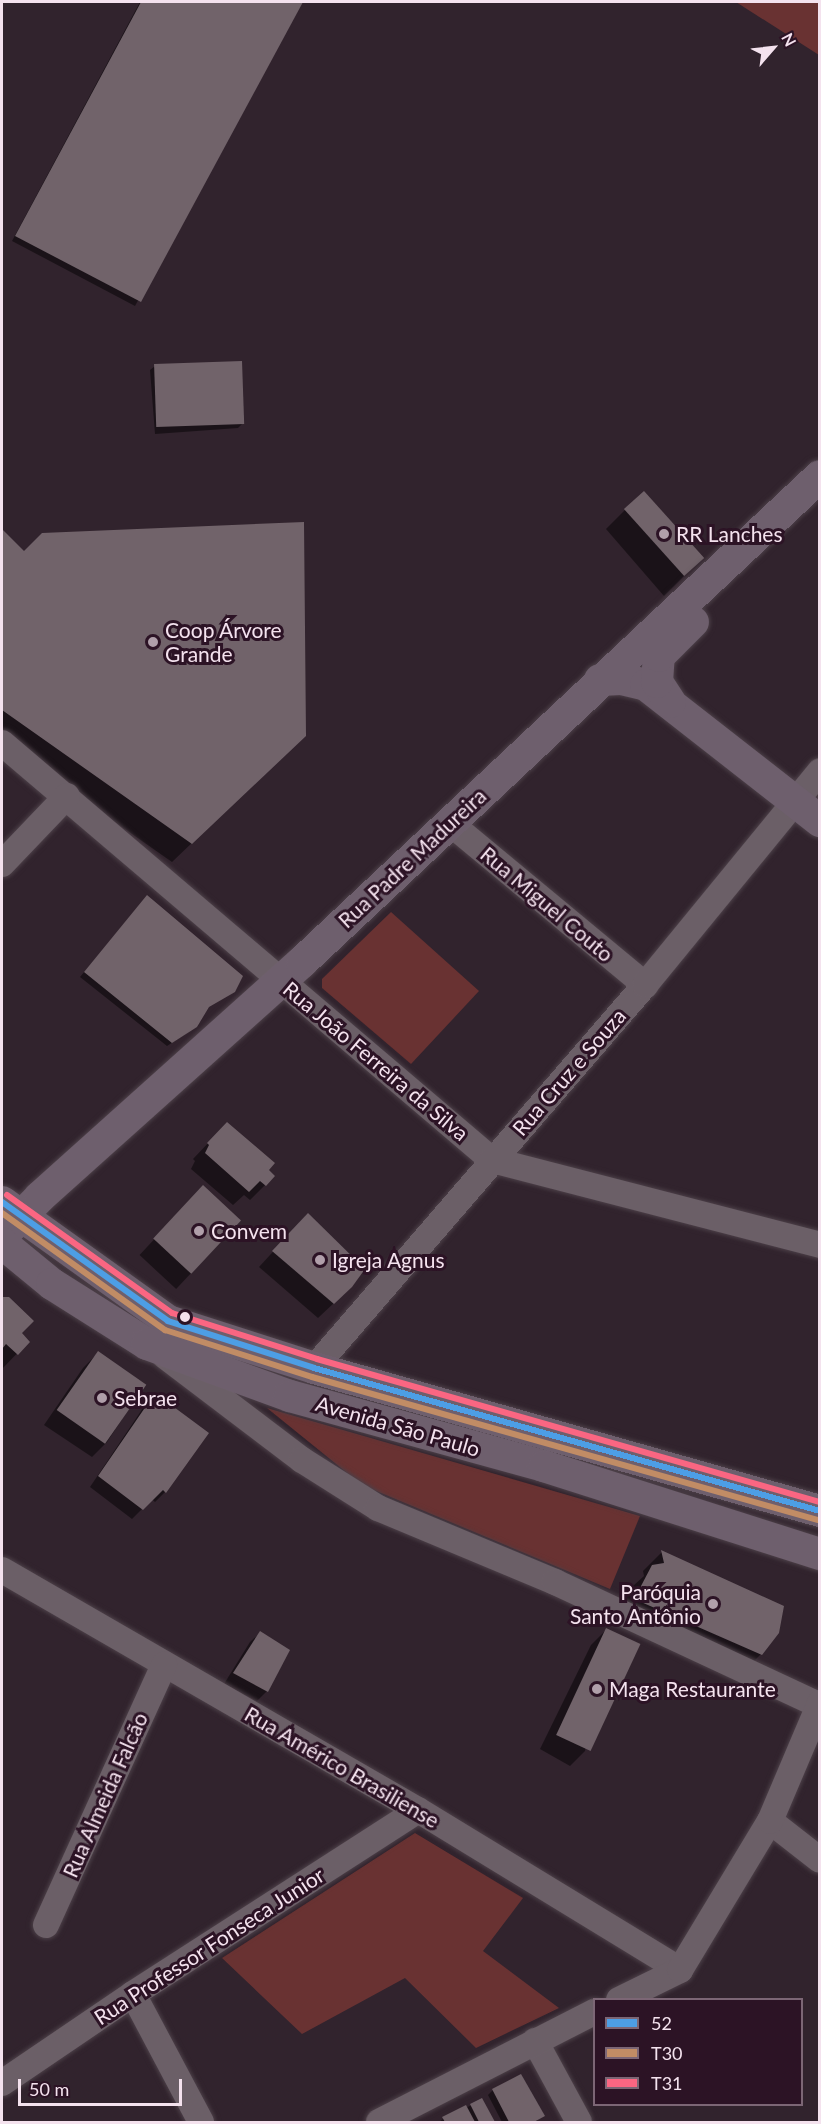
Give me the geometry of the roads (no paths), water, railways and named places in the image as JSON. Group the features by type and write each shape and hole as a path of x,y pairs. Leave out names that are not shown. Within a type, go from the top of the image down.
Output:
{"main road":[{"name":"Rua Padre Madureira","path":"8,1218 281,981 819,476"},
{"path":"670,702 657,682 659,656 668,645 819,506"},
{"path":"600,680 621,679 646,685 819,821"},
{"name":"Avenida São Paulo","path":"8,1218 168,1321 314,1368 819,1511"},
{"name":"Avenida São Paulo","path":"2,1243 52,1284 147,1344 290,1396 609,1486 819,1554"},
{"path":"609,1486 660,1489 805,1525 819,1518"}],"street":[{"name":"Rua João Ferreira da Silva","path":"2,743 492,1160 819,1245"},
{"name":"Rua Cruz e Souza","path":"314,1368 645,985 819,771"},
{"path":"2,864 67,796"},
{"name":"Rua Miguel Couto","path":"450,823 645,985"},
{"path":"147,1344 302,1460 378,1508 555,1582 819,1704 770,1821 680,1970 624,1998"},
{"name":"Rua Américo Brasiliense","path":"2,1570 418,1810 680,1970"},
{"name":"Rua Almeida Falcão","path":"46,1925 164,1665"},
{"name":"Rua Professor Fonseca Junior","path":"2,2083 133,1994 418,1810"},
{"path":"770,1821 819,1860"},
{"path":"133,1994 201,2122"},
{"path":"379,2122 593,2012"},
{"path":"536,2041 579,2122"}],"place":[{"name":"RR Lanches","path":"664,534"},
{"name":"Coop Árvore Grande","path":"153,642"},
{"name":"Convem","path":"199,1231"},
{"name":"Igreja Agnus","path":"320,1260"},
{"name":"Sebrae","path":"102,1398"},
{"name":"Paróquia Santo Antônio","path":"713,1604"},
{"name":"Maga Restaurante","path":"597,1689"}]}
